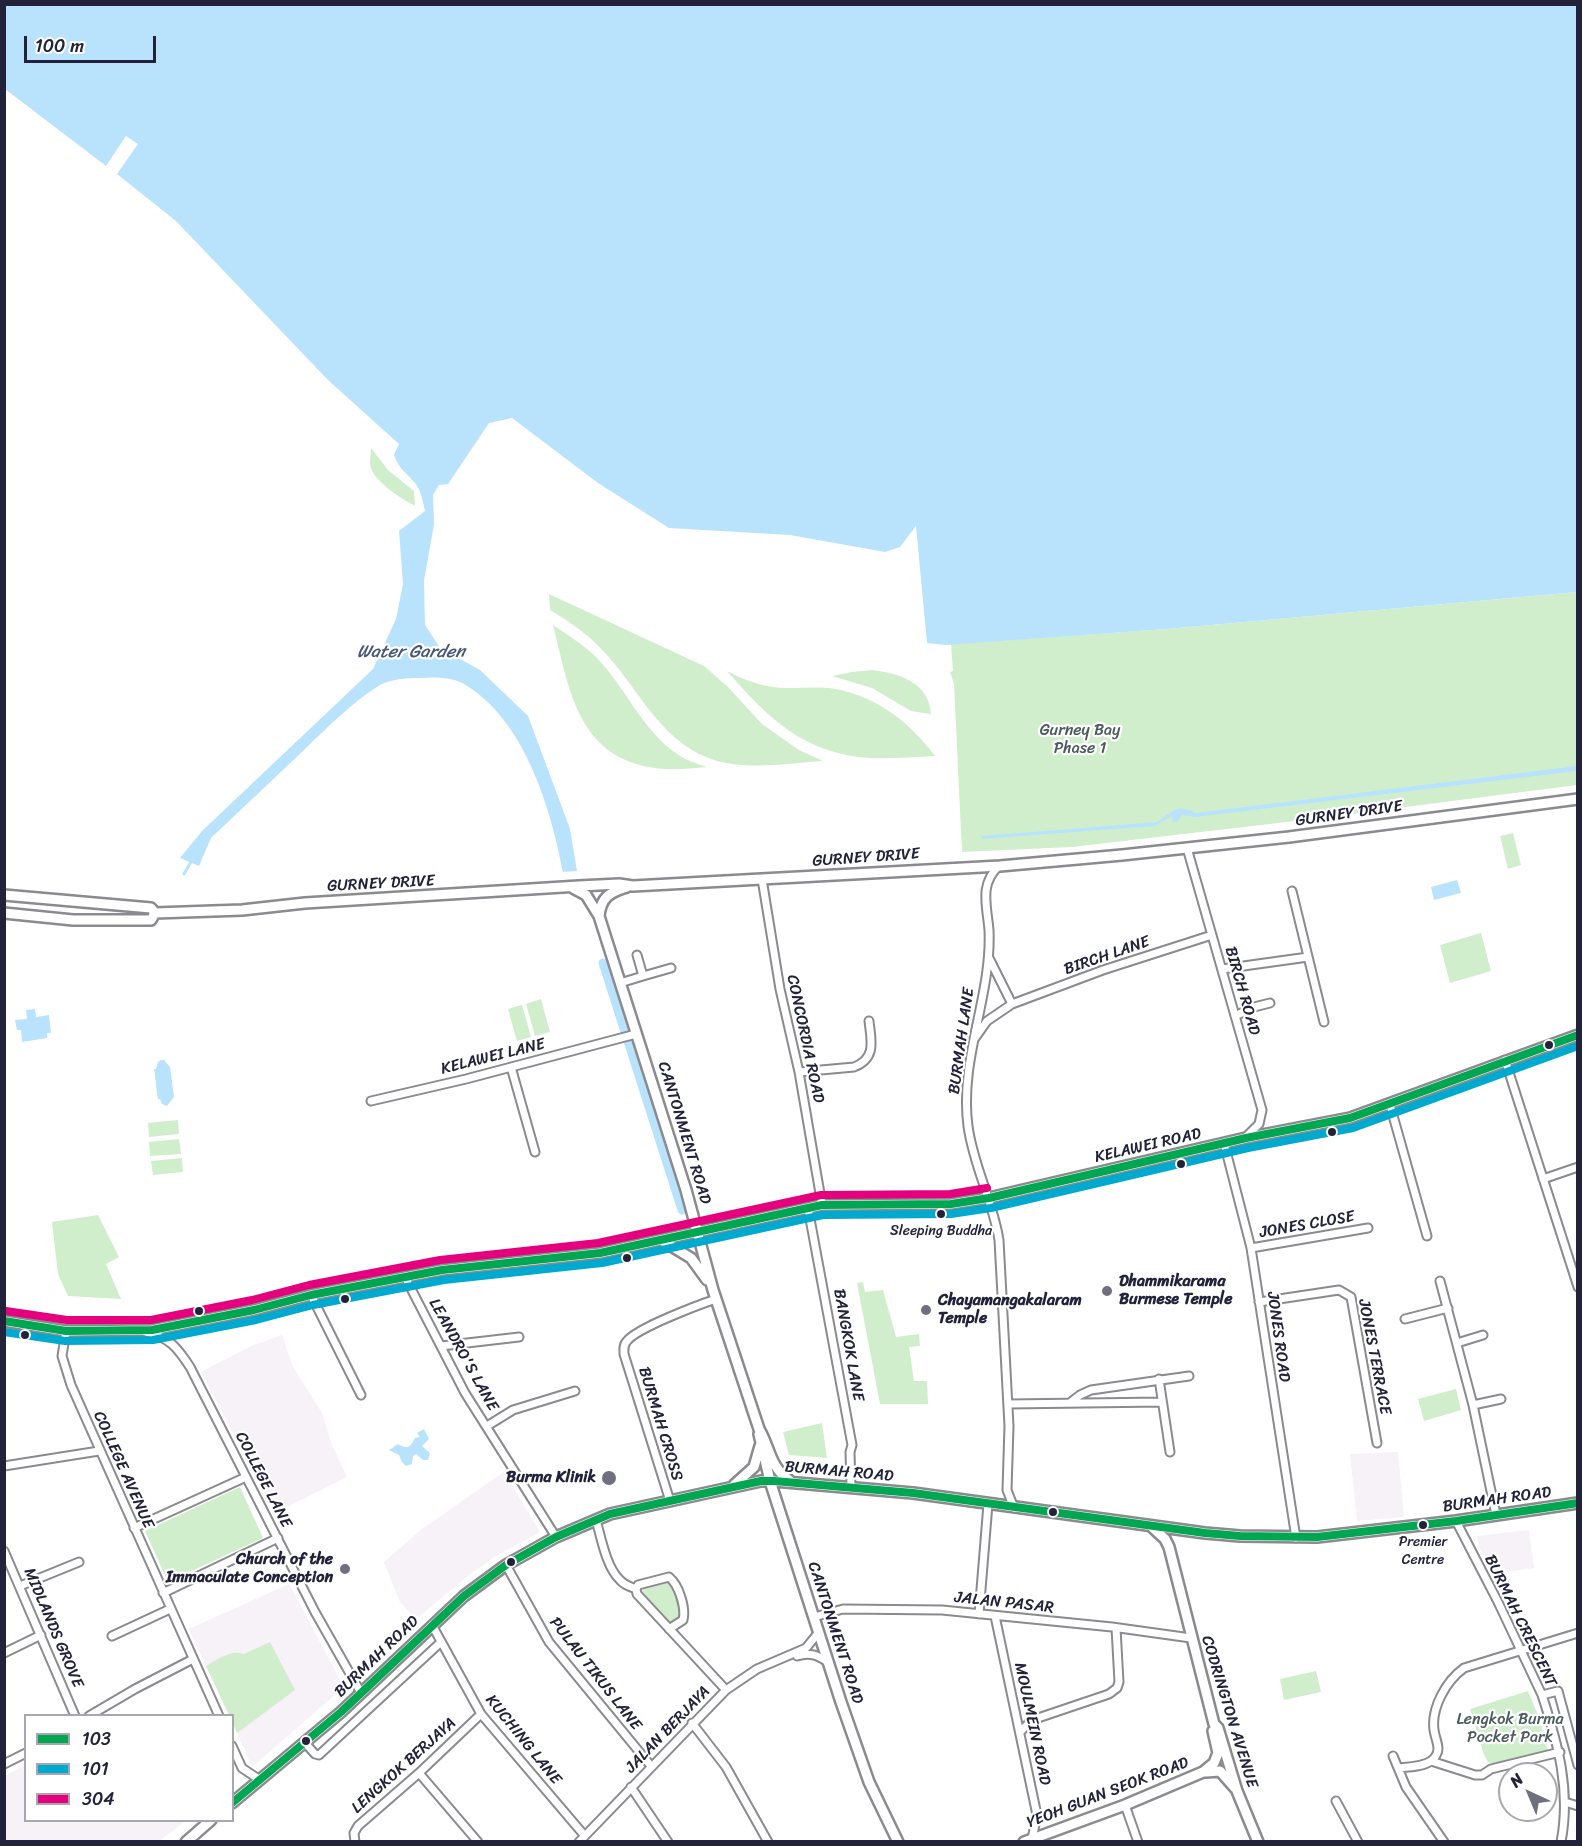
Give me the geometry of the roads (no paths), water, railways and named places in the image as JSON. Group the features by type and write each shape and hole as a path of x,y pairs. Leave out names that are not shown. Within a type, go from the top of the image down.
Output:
{"main road":[{"name":"GURNEY DRIVE","path":"154,913 619,884 633,886 999,866 1289,837 1578,799"},
{"path":"599,916 601,902 605,896 633,886"},
{"name":"CANTONMENT ROAD","path":"573,888 585,895 599,916 620,984 629,1036 698,1232 715,1294 759,1429 766,1441 776,1470 791,1482"},
{"name":"GURNEY DRIVE","path":"4,896 151,908 154,913"},
{"path":"73,920 74,903"},
{"name":"GURNEY DRIVE","path":"4,913 73,920 151,920 154,913"},
{"name":"KELAWEI ROAD","path":"4,1321 29,1327 66,1331 141,1331 167,1328 311,1295 405,1277 463,1268 565,1258 663,1241 822,1205 941,1204 989,1198 1246,1138 1350,1118 1578,1035"},
{"path":"663,1241 691,1258 715,1294"},
{"name":"CANTONMENT ROAD","path":"759,1429 760,1444 770,1481 828,1662 869,1782 898,1842"},
{"path":"732,1487 754,1467 760,1444"},
{"name":"BURMAH ROAD","path":"234,1801 305,1743 471,1590 506,1565 556,1537 596,1520 670,1500 770,1481 791,1482 851,1487 1240,1536 1296,1538 1342,1535 1456,1521 1578,1503"},
{"name":"CODRINGTON AVENUE","path":"1150,1526 1161,1534 1169,1547 1214,1724 1218,1728 1237,1791 1258,1842"},
{"name":"YEOH GUAN SEOK ROAD","path":"1028,1840 1125,1805 1203,1772 1214,1763 1218,1753 1213,1730 1214,1724"},
{"name":"YEOH GUAN SEOK ROAD","path":"1203,1772 1220,1771 1237,1791"},
{"path":"186,1842 210,1822"}],"street":[{"name":"BIRCH ROAD","path":"1187,848 1262,1110 1260,1124 1246,1138"},
{"name":"BURMAH LANE","path":"999,866 991,873 986,885 988,957 967,1089 968,1127 995,1218 999,1240 1008,1404 1007,1490 1014,1508"},
{"name":"CONCORDIA ROAD","path":"762,879 780,989 799,1072 822,1205"},
{"path":"1292,891 1324,1022"},
{"name":"BIRCH LANE","path":"973,1040 987,1021 1012,1004 1103,970 1212,935"},
{"path":"637,955 643,976"},
{"path":"988,957 1012,1004"},
{"path":"1222,969 1308,957"},
{"path":"620,984 671,968"},
{"path":"1235,1016 1254,1007 1270,1003"},
{"path":"799,1072 854,1067 862,1064 867,1060 872,1047 869,1020"},
{"name":"KELAWEI LANE","path":"371,1101 629,1036"},
{"path":"1505,1060 1578,1287"},
{"path":"511,1067 535,1152"},
{"path":"1390,1105 1427,1236"},
{"name":"JONES ROAD","path":"1224,1143 1251,1248 1296,1538"},
{"path":"1543,1179 1578,1167"},
{"name":"BANGKOK LANE","path":"808,1208 852,1445 850,1452 851,1487"},
{"name":"JONES CLOSE","path":"1251,1248 1368,1228"},
{"name":"LEANDRO'S LANE","path":"405,1277 465,1393 556,1537"},
{"path":"1440,1281 1473,1405 1496,1515"},
{"name":"JONES TERRACE","path":"1259,1302 1339,1290 1350,1297 1377,1443"},
{"name":"BURMAH CROSS","path":"670,1500 624,1354 624,1347 630,1338 715,1294"},
{"path":"311,1295 361,1395"},
{"path":"1405,1318 1448,1308"},
{"name":"COLLEGE AVENUE","path":"66,1331 62,1356 64,1366 99,1451 218,1714"},
{"name":"COLLEGE LANE","path":"141,1331 169,1341 183,1355 332,1644 361,1693"},
{"path":"1457,1343 1484,1335"},
{"path":"441,1346 519,1337"},
{"path":"1071,1402 1091,1390 1189,1376"},
{"path":"1159,1379 1170,1452"},
{"path":"487,1426 513,1410 574,1391"},
{"path":"1473,1405 1501,1399"},
{"path":"1008,1404 1162,1402"},
{"path":"4,1466 99,1451"},
{"path":"134,1528 246,1477"},
{"path":"979,1614 988,1504"},
{"path":"596,1520 600,1542 617,1577 621,1582 636,1589 669,1629 726,1690"},
{"name":"BURMAH CRESCENT","path":"1456,1521 1542,1695 1559,1750 1565,1802 1561,1842"},
{"path":"164,1593 278,1539"},
{"name":"MIDLANDS GROVE","path":"4,1551 74,1714"},
{"path":"20,1586 80,1562"},
{"name":"PULAU TIKUS LANE","path":"506,1565 549,1642 651,1766"},
{"path":"636,1589 638,1585 661,1578 669,1577 674,1581 685,1612 683,1620 669,1629"},
{"path":"112,1636 170,1609"},
{"name":"JALAN PASAR","path":"814,1617 843,1609 942,1610 1191,1638"},
{"name":"MOULMEIN ROAD","path":"995,1616 1037,1815 1028,1840"},
{"name":"KUCHING LANE","path":"432,1625 481,1714 581,1838"},
{"path":"1020,1732 1038,1718 1109,1694 1117,1688 1119,1682 1116,1628"},
{"name":"JALAN BERJAYA","path":"581,1838 726,1690 756,1669 791,1656 811,1644 819,1632"},
{"path":"1431,1761 1438,1750 1434,1717 1441,1697 1454,1675 1464,1668 1578,1633"},
{"path":"4,1653 41,1635"},
{"path":"305,1743 315,1754 319,1755 441,1642"},
{"name":"JALAN BERJAYA","path":"791,1656 814,1654 828,1662"},
{"path":"92,1714 193,1659"},
{"path":"1542,1695 1558,1690 1571,1746 1578,1765"},
{"path":"1015,1711 1023,1718 1038,1718"},
{"name":"LENGKOK BERJAYA","path":"355,1842 354,1833 358,1826 407,1784 481,1714"},
{"path":"692,1723 731,1774 768,1842"},
{"path":"1398,1768 1431,1761 1475,1775 1482,1775 1491,1769 1571,1746"},
{"path":"234,1750 243,1768 260,1780"},
{"path":"4,1764 24,1754"},
{"path":"1393,1756 1406,1787 1444,1842"},
{"path":"419,1773 478,1842"},
{"path":"407,1784 417,1782 428,1784"},
{"path":"631,1787 668,1842"},
{"path":"1336,1801 1358,1842"},
{"path":"1565,1802 1578,1806"},
{"path":"1125,1805 1138,1842"}],"water":[{"name":"Water Garden","path":"4,5 1577,5 1577,592 1167,629 946,645 927,643 916,526 900,547 885,552 790,535 669,528 598,483 512,418 489,423 448,484 439,485 433,495 434,524 424,581 425,625 440,648 480,670 528,716 570,829 577,871 563,872 551,821 532,767 519,742 503,719 485,700 464,684 448,679 430,678 394,680 384,683 350,707 211,838 199,866 180,858 202,831 373,669 396,619 403,584 399,531 425,511 417,486 400,467 394,455 399,444 328,380 176,221 117,174 138,144 126,136 106,166 5,89"},
{"path":"1577,766 1577,771 1195,817 1182,815 1178,821 1172,823 1173,817 1170,817 1155,826 982,839 981,836 1157,822 1179,809 1196,813"},
{"path":"1457,880 1461,893 1434,900 1431,887"},
{"path":"35,1009 36,1017 49,1015 51,1033 47,1033 47,1038 22,1042 21,1030 17,1030 15,1020 27,1019 26,1010"},
{"path":"161,1060 164,1060 170,1067 174,1097 167,1106 158,1099 154,1069"},
{"path":"424,1429 429,1439 422,1446 430,1453 428,1460 423,1460 416,1454 413,1456 412,1464 406,1466 399,1455 389,1450 398,1444 409,1447 415,1438 420,1437 417,1433"}],"waterway":[{"path":"184,874 192,860"},
{"path":"603,963 682,1210"}],"place":[{"name":"Sleeping Buddha","path":"941,1214"},
{"name":"Dhammikarama Burmese Temple","path":"1107,1291"},
{"name":"Chayamangakalaram Temple","path":"926,1310"},
{"name":"Burma Klinik","path":"609,1478"},
{"name":"Premier Centre","path":"1423,1525"},
{"name":"Church of the Immaculate Conception","path":"345,1569"}],"park label":[{"name":"Gurney Bay Phase 1","path":"1080,740"},
{"name":"Lengkok Burma Pocket Park","path":"1510,1729"}]}
